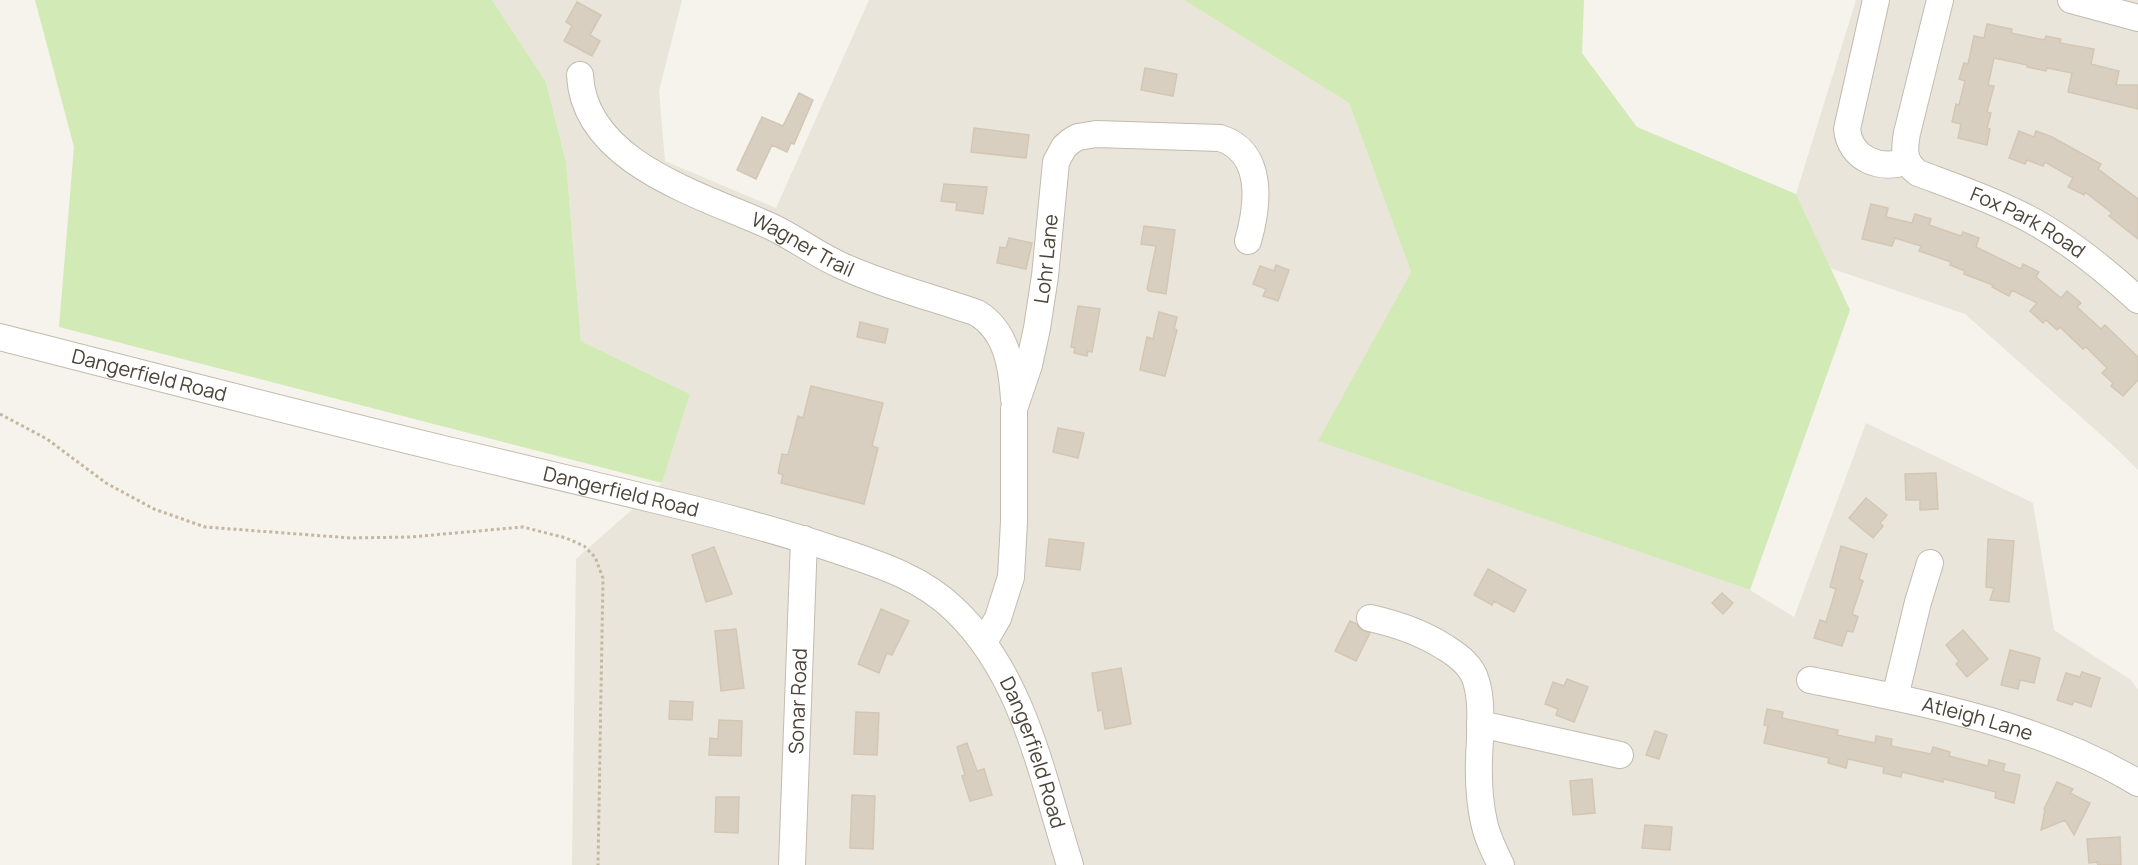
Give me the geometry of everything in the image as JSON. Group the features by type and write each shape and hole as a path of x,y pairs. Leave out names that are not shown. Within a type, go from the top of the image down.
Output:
{"street":[{"path":"1876,0 1847,129 1848,141 1863,158 1894,165 1906,161 1904,152 1907,133 1940,0"},
{"path":"2071,0 2138,18"},
{"name":"Wagner Trail","path":"580,75 584,102 591,118 625,153 662,178 691,194 773,228 840,265 985,318 993,325 1005,348 1012,373 1014,409"},
{"name":"Lohr Lane","path":"984,642 998,618 1011,577 1014,522 1014,409 1029,365 1037,328 1046,276 1056,162 1064,147 1078,137 1108,134 1220,138 1232,142 1240,148 1247,160 1256,190 1256,205 1248,242"},
{"name":"Fox Park Road","path":"1906,161 1918,173 2014,211 2045,228 2119,282 2138,300"},
{"name":"Dangerfield Road","path":"0,337 430,446 745,521 871,561 912,578 929,588 953,608 984,642 1013,692 1033,744 1070,865"},
{"name":"Sonar Road","path":"792,865 804,539"},
{"path":"1895,697 1930,563"},
{"path":"1370,618 1399,626 1433,640 1465,662 1476,680 1480,708 1479,766 1483,821 1500,865"},
{"name":"Atleigh Lane","path":"1810,680 1895,697 2036,734 2138,783"},
{"path":"1480,724 1620,755"}],"path":[{"path":"0,414 47,439 106,483 154,509 205,527 351,538 410,537 523,527 567,538 584,546 595,557 603,578 598,865"}],"shaded area":[{"path":"492,0 682,0 659,91 665,161 776,208 869,0 1184,0 1349,103 1411,272 1319,441 1750,590 1794,617 1866,423 2033,503 2054,630 2131,680 2138,690 2138,865 572,865 576,559 662,483 690,394 581,341 566,162 546,82"},
{"path":"1856,0 2138,0 2138,470 1965,314 1830,268 1796,194"}],"green space":[{"path":"35,0 492,0 546,82 566,162 581,341 690,394 662,483 59,327 74,147"},
{"path":"1184,0 1584,0 1582,53 1637,127 1796,194 1850,310 1750,590 1318,441 1411,272 1349,103"}],"building":[{"path":"577,2 601,15 590,35 600,41 592,56 564,41 572,26 566,22"},
{"path":"1987,24 2012,29 2011,33 2044,40 2046,36 2061,39 2060,43 2094,49 2091,64 2119,71 2116,85 2138,85 2138,109 2068,92 2072,73 2047,68 2046,71 1994,58 1988,85 1994,86 1987,112 1991,113 1987,128 1990,129 1987,145 1958,138 1961,124 1952,122 1965,81 1959,79 1964,63 1968,64 1974,36 1984,38"},
{"path":"1145,68 1177,74 1173,96 1141,90"},
{"path":"799,93 813,100 794,144 791,143 787,152 772,145 756,179 737,170 762,117 783,126"},
{"path":"974,128 1029,135 1026,158 971,152"},
{"path":"2019,131 2034,137 2036,131 2052,137 2101,164 2098,169 2138,199 2138,239 2109,216 2112,213 2085,192 2084,195 2068,187 2073,178 2045,162 2043,166 2027,160 2025,164 2009,158"},
{"path":"944,184 987,187 983,214 956,210 957,203 941,201"},
{"path":"1871,204 1888,208 1886,217 1912,223 1915,214 1931,219 1929,225 1961,236 1963,232 1979,238 1976,247 2021,269 2023,264 2039,272 2036,277 2061,298 2067,291 2081,303 2077,307 2101,329 2105,325 2138,357 2138,380 2123,396 2111,386 2113,383 2102,373 2107,368 2086,347 2083,349 2060,327 2057,330 2046,320 2043,323 2030,311 2037,303 2012,290 2009,296 1992,287 1993,285 1964,274 1965,271 1950,265 1951,262 1919,251 1921,246 1895,238 1892,246 1862,239"},
{"path":"1144,226 1175,230 1166,294 1147,289 1156,246 1141,244"},
{"path":"1009,238 1032,243 1026,269 997,263 1000,247 1006,248"},
{"path":"1276,265 1289,270 1278,301 1263,296 1266,289 1253,284 1260,266 1274,271"},
{"path":"1078,306 1100,309 1092,352 1088,351 1087,356 1074,353 1075,348 1071,347"},
{"path":"1159,312 1177,317 1174,329 1177,330 1165,376 1140,370 1147,337 1153,339"},
{"path":"860,322 888,329 885,343 857,337"},
{"path":"811,386 883,403 872,446 878,448 864,504 781,483 783,475 778,473 782,454 788,455 798,416 803,418"},
{"path":"1058,428 1084,433 1078,458 1053,452"},
{"path":"1936,473 1938,509 1920,510 1920,500 1906,500 1905,474"},
{"path":"1866,498 1887,515 1880,523 1883,526 1873,538 1849,518"},
{"path":"1049,539 1084,543 1080,570 1046,566"},
{"path":"1988,539 2014,541 2009,602 1990,600 1994,588 1986,587"},
{"path":"1841,546 1867,554 1859,579 1863,581 1852,614 1858,617 1853,632 1847,631 1842,646 1814,638 1820,620 1826,622 1836,589 1830,587"},
{"path":"714,547 732,594 706,602 692,555"},
{"path":"1488,569 1526,590 1514,612 1494,601 1492,605 1474,595"},
{"path":"1722,593 1733,603 1723,614 1712,603"},
{"path":"881,609 909,621 892,655 887,653 879,673 858,664"},
{"path":"1350,621 1370,633 1356,661 1335,651"},
{"path":"736,629 744,688 721,691 715,631"},
{"path":"1963,630 1988,659 1967,677 1956,664 1959,661 1946,645"},
{"path":"2010,650 2040,658 2034,683 2020,680 2018,689 2001,685"},
{"path":"1121,668 1131,724 1105,729 1102,710 1098,711 1092,673"},
{"path":"2082,672 2100,678 2091,707 2074,701 2072,705 2057,700 2066,673 2080,677"},
{"path":"1567,679 1588,687 1574,722 1556,715 1558,709 1545,704 1553,682 1564,686"},
{"path":"670,701 693,702 692,720 669,719"},
{"path":"1767,709 1783,712 1782,718 1838,730 1837,735 1875,743 1876,736 1892,739 1891,746 1931,754 1933,747 1950,752 1949,756 1988,766 1989,760 2005,764 2003,771 2020,775 2014,803 1995,798 1996,792 1944,779 1943,782 1902,772 1901,777 1883,773 1884,767 1848,759 1846,768 1828,763 1829,758 1764,743 1768,726 1764,725"},
{"path":"856,712 879,713 877,755 854,754"},
{"path":"719,720 742,721 741,756 709,755 710,738 718,739"},
{"path":"1655,731 1667,735 1659,759 1646,755"},
{"path":"967,743 977,771 984,769 992,795 970,801 962,776 965,775 957,747"},
{"path":"1592,779 1595,813 1573,815 1570,781"},
{"path":"2057,782 2073,789 2070,793 2090,803 2074,835 2065,820 2041,830 2044,809"},
{"path":"852,795 875,796 873,849 850,848"},
{"path":"716,797 739,797 738,833 715,832"},
{"path":"1645,825 1672,827 1670,850 1642,848"},
{"path":"2120,837 2121,865 2089,863 2087,839"}]}
